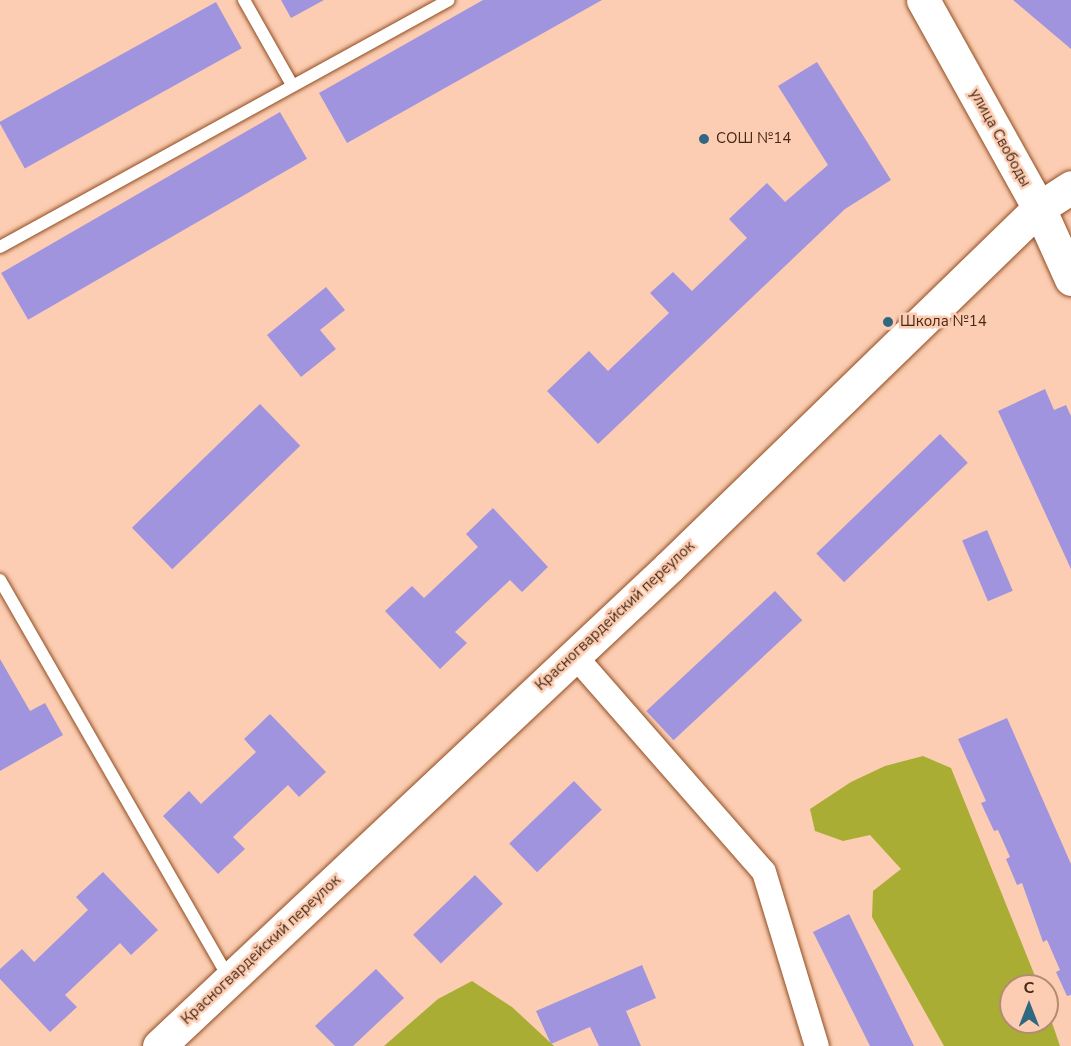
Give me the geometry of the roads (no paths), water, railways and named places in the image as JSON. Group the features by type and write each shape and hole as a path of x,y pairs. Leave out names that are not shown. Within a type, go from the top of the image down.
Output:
{"main road":[{"name":"улица Свободы","path":"923,0 1039,208 1071,279"},
{"name":"Красногвардейский переулок","path":"159,1046 574,655 1039,208 1071,187"}],"street":[{"path":"574,655 764,872 817,1046"}],"lane":[{"path":"244,0 292,85"},
{"path":"0,247 449,0"},
{"path":"0,580 230,980"}],"place":[{"name":"СОШ №14","path":"704,139"},
{"name":"Школа №14","path":"888,322"}]}
